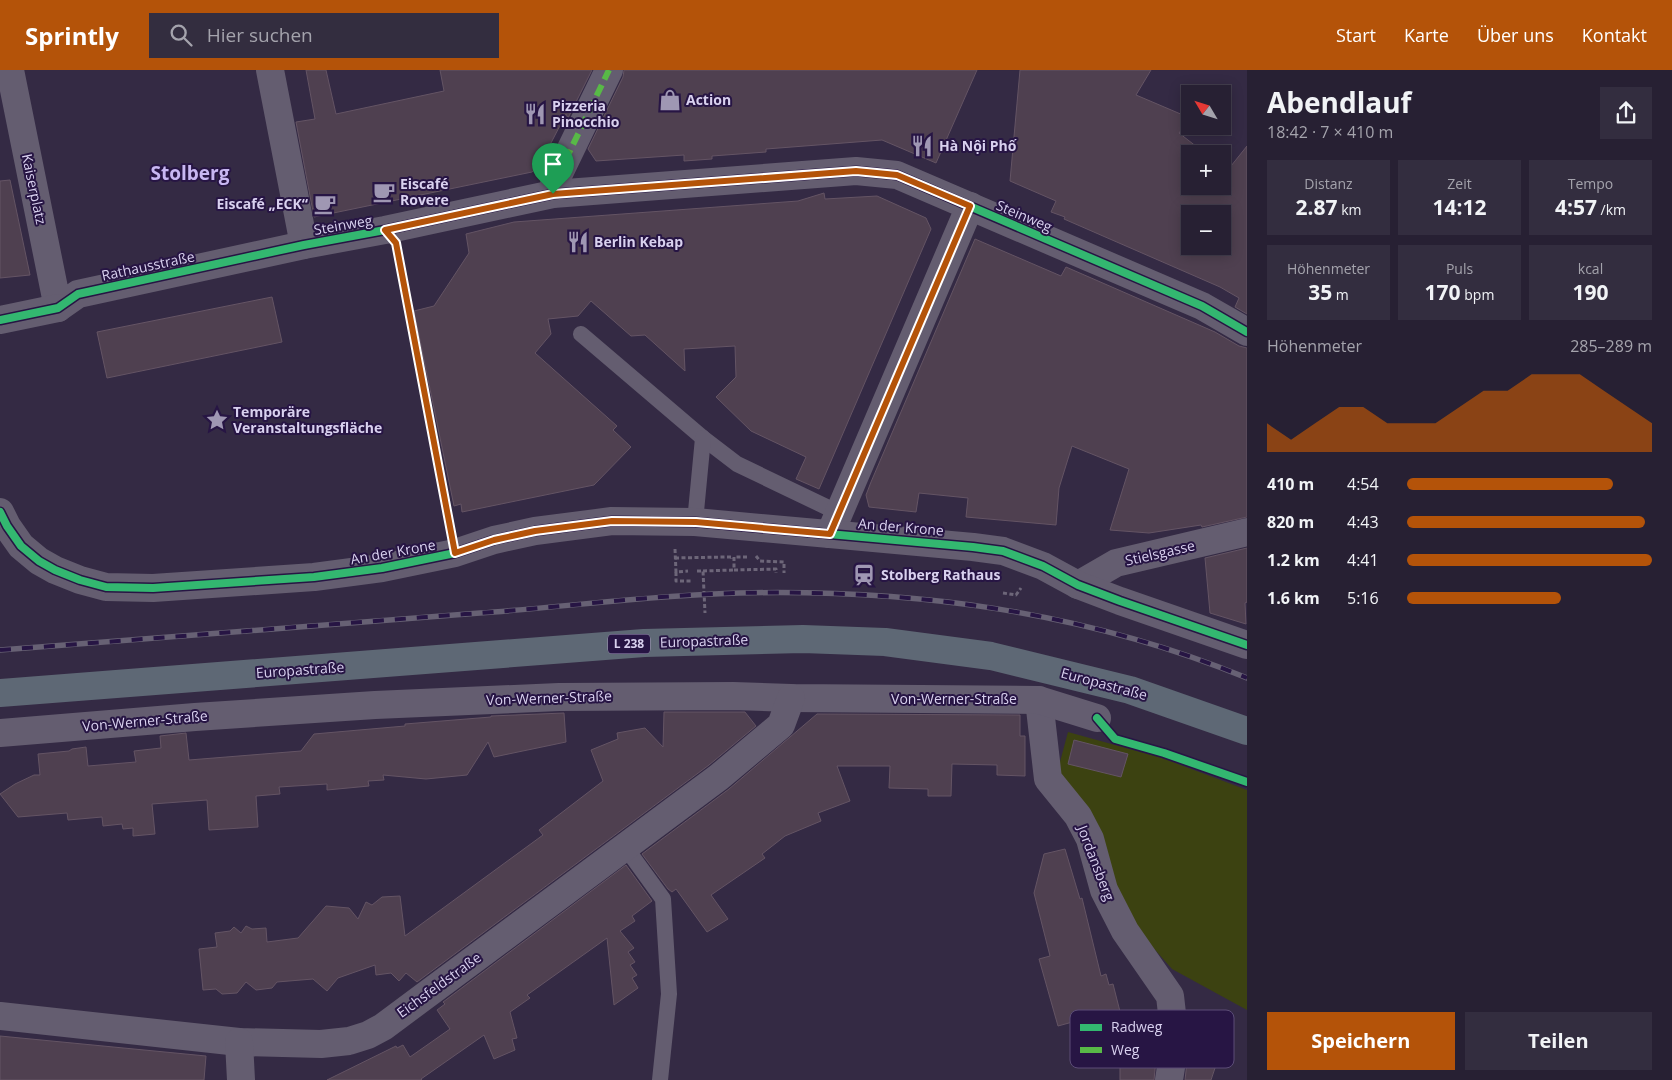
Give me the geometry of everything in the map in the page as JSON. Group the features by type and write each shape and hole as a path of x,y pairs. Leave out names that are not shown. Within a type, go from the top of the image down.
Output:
{"main road":[{"name":"Europastraße","path":"0,694 644,643 812,639 885,642 991,656 1130,690 1247,731"}],"street":[{"name":"Kaiserplatz","path":"10,70 58,308"},
{"path":"270,70 304,245"},
{"path":"553,194 554,184 609,70"},
{"name":"Steinweg","path":"304,245 385,230 553,194 856,171 897,175 1202,306 1247,332"},
{"path":"834,523 970,206"},
{"name":"Rathausstraße","path":"0,320 58,308 78,294 304,245"},
{"name":"An der Krone","path":"0,512 21,546 39,561 80,580 106,586 152,588 314,577 382,568 455,553 494,540 535,531 612,521 696,522 744,526 834,523 919,541 1003,551 1043,566 1078,585 1120,602 1247,645"},
{"name":"Stielsgasse","path":"1078,585 1116,563 1247,532"},
{"name":"Von-Werner-Straße","path":"0,733 223,715 559,696 1039,700 1097,718"},
{"name":"Eichsfeldstraße","path":"0,1016 239,1042 321,1044 349,1042 368,1035 383,1027 719,778 781,725 791,698"},
{"name":"Jordansberg","path":"1039,700 1048,779 1078,816 1090,839 1104,890 1121,923 1170,996 1172,1010"},
{"path":"239,1042 241,1080"}],"lane":[{"path":"581,334 703,438 737,464 834,523"},
{"path":"696,522 703,438"},
{"path":"626,848 663,899 670,994 660,1080"}],"path":[{"path":"385,230 396,243 455,553"},
{"path":"744,526 743,540 760,561 784,562 784,573"},
{"path":"756,556 734,557 734,570 776,569 776,573"},
{"path":"675,558 732,557 732,570 697,571"},
{"path":"703,571 704,576"},
{"path":"676,572 676,581 692,581"},
{"path":"1004,593 1010,594"}],"green space":[{"path":"1068,732 1162,758 1247,790 1247,1010 1172,969 1134,926 1057,773"}],"building":[{"path":"306,70 326,70 336,114 444,91 440,70 592,70 568,118 566,114 539,166 532,172 314,217 296,122 315,119"},
{"path":"624,70 977,70 936,163 882,140 766,149 766,152 712,156 712,159 684,161 684,155 596,161 588,149 623,77"},
{"path":"1020,70 1151,70 1136,95 1181,114 1181,130 1179,133 1194,145 1181,145 1181,195 1231,195 1231,166 1247,146 1247,314 1235,307 1239,298 1220,287 1051,212 1056,201 1010,181"},
{"path":"10,180 30,275 0,278 0,181"},
{"path":"824,193 825,199 877,196 926,218 931,229 819,489 796,479 806,457 751,431 716,397 736,377 735,346 684,349 685,371 645,335 631,336 591,301 578,316 548,319 551,334 535,353 617,426 613,430 631,447 594,485 462,512 461,504 454,506 414,311 434,306 469,253 466,234 514,222 798,201"},
{"path":"975,239 1061,276 1066,267 1215,332 1239,346 1247,348 1247,517 1202,527 1201,525 1149,533 1110,530 1129,469 1072,446 1059,488 1056,525 966,517 968,498 919,493 916,512 869,507 866,495 871,482"},
{"path":"272,297 282,342 107,378 97,332"},
{"path":"1247,548 1246,624 1210,613 1205,558"},
{"path":"664,712 745,712 756,726 709,765 417,982 406,973 399,981 391,973 376,975 375,965 338,978 327,991 313,979 277,982 272,988 256,990 246,982 237,993 222,994 216,989 203,990 199,949 217,947 215,933 230,931 234,927 241,933 246,926 252,929 266,928 267,942 298,938 326,906 349,908 358,919 366,902 372,905 382,897 400,896 405,936 543,835 539,830 603,781 591,750 618,739 617,733 645,728 663,747"},
{"path":"564,713 566,742 494,757 488,742 467,775 426,779 383,775 384,780 368,781 369,786 327,790 327,784 279,787 280,794 256,796 258,827 209,830 207,800 152,804 155,834 133,836 133,828 123,829 122,824 103,826 102,817 68,820 67,813 18,817 0,794 15,784 34,775 40,775 38,754 69,751 86,747 88,766 136,762 134,751 161,748 160,736 186,733 189,760 301,751 314,734 491,716"},
{"path":"817,714 1020,715 1020,736 1025,736 1025,776 997,775 997,765 952,764 951,796 928,796 928,789 889,788 890,766 837,766 850,801 818,813 821,821 785,836 762,854 765,858 711,895 728,919 707,932 676,889 672,892 668,889 642,854 729,789"},
{"path":"1074,740 1128,754 1121,777 1068,764"},
{"path":"1065,849 1080,899 1082,898 1101,976 1106,974 1109,985 1113,984 1120,1010 1070,1010 1070,1023 1058,1026 1039,959 1050,956 1034,893 1044,854"},
{"path":"626,865 652,901 632,916 635,921 620,931 634,948 628,952 635,962 630,965 637,975 632,978 638,988 614,1005 607,938 527,995 530,998 510,1012 517,1038 512,1039 515,1050 494,1059 484,1035 422,1080 327,1080 396,1046 397,1048 403,1045 410,1057 450,1029 437,1010 445,1004 443,1002"},
{"path":"0,1036 206,1056 204,1080 0,1080"},
{"path":"1120,1068 1155,1068 1154,1080 1120,1080"},
{"path":"1186,1068 1215,1068 1211,1080 1185,1080"}],"railway":[{"path":"0,650 674,596 804,593 934,600 998,609 1061,621 1123,636 1186,655 1247,678"}],"marked path":[{"path":"553,194 554,184 609,70"}],"cycle path":[{"path":"0,320 58,308 78,294 553,194 856,171 897,175 1202,306 1247,332"},
{"path":"0,512 21,546 39,561 80,580 106,587 153,588 314,577 382,568 455,553 494,540 535,531 612,521 695,522 973,547 1003,551 1043,566 1078,585 1247,645"},
{"path":"1097,718 1115,739 1164,753 1247,782"}],"place":[{"name":"Action","path":"670,100"},
{"name":"Pizzeria Pinocchio","path":"535,114"},
{"name":"Hà Nội Phố","path":"922,146"},
{"name":"Eiscafé Rovere","path":"384,192"},
{"name":"Eiscafé „ECK“","path":"325,204"},
{"name":"Berlin Kebap","path":"578,242"},
{"name":"Temporäre Veranstaltungsfläche","path":"217,420"},
{"name":"Stolberg Rathaus","path":"864,575"}],"district":[{"name":"Stolberg","path":"190,173"}],"route":[{"path":"856,171 897,175 970,206 830,534 696,522 612,521 535,531 494,540 455,553 396,243 385,230 553,194 856,171"}]}
